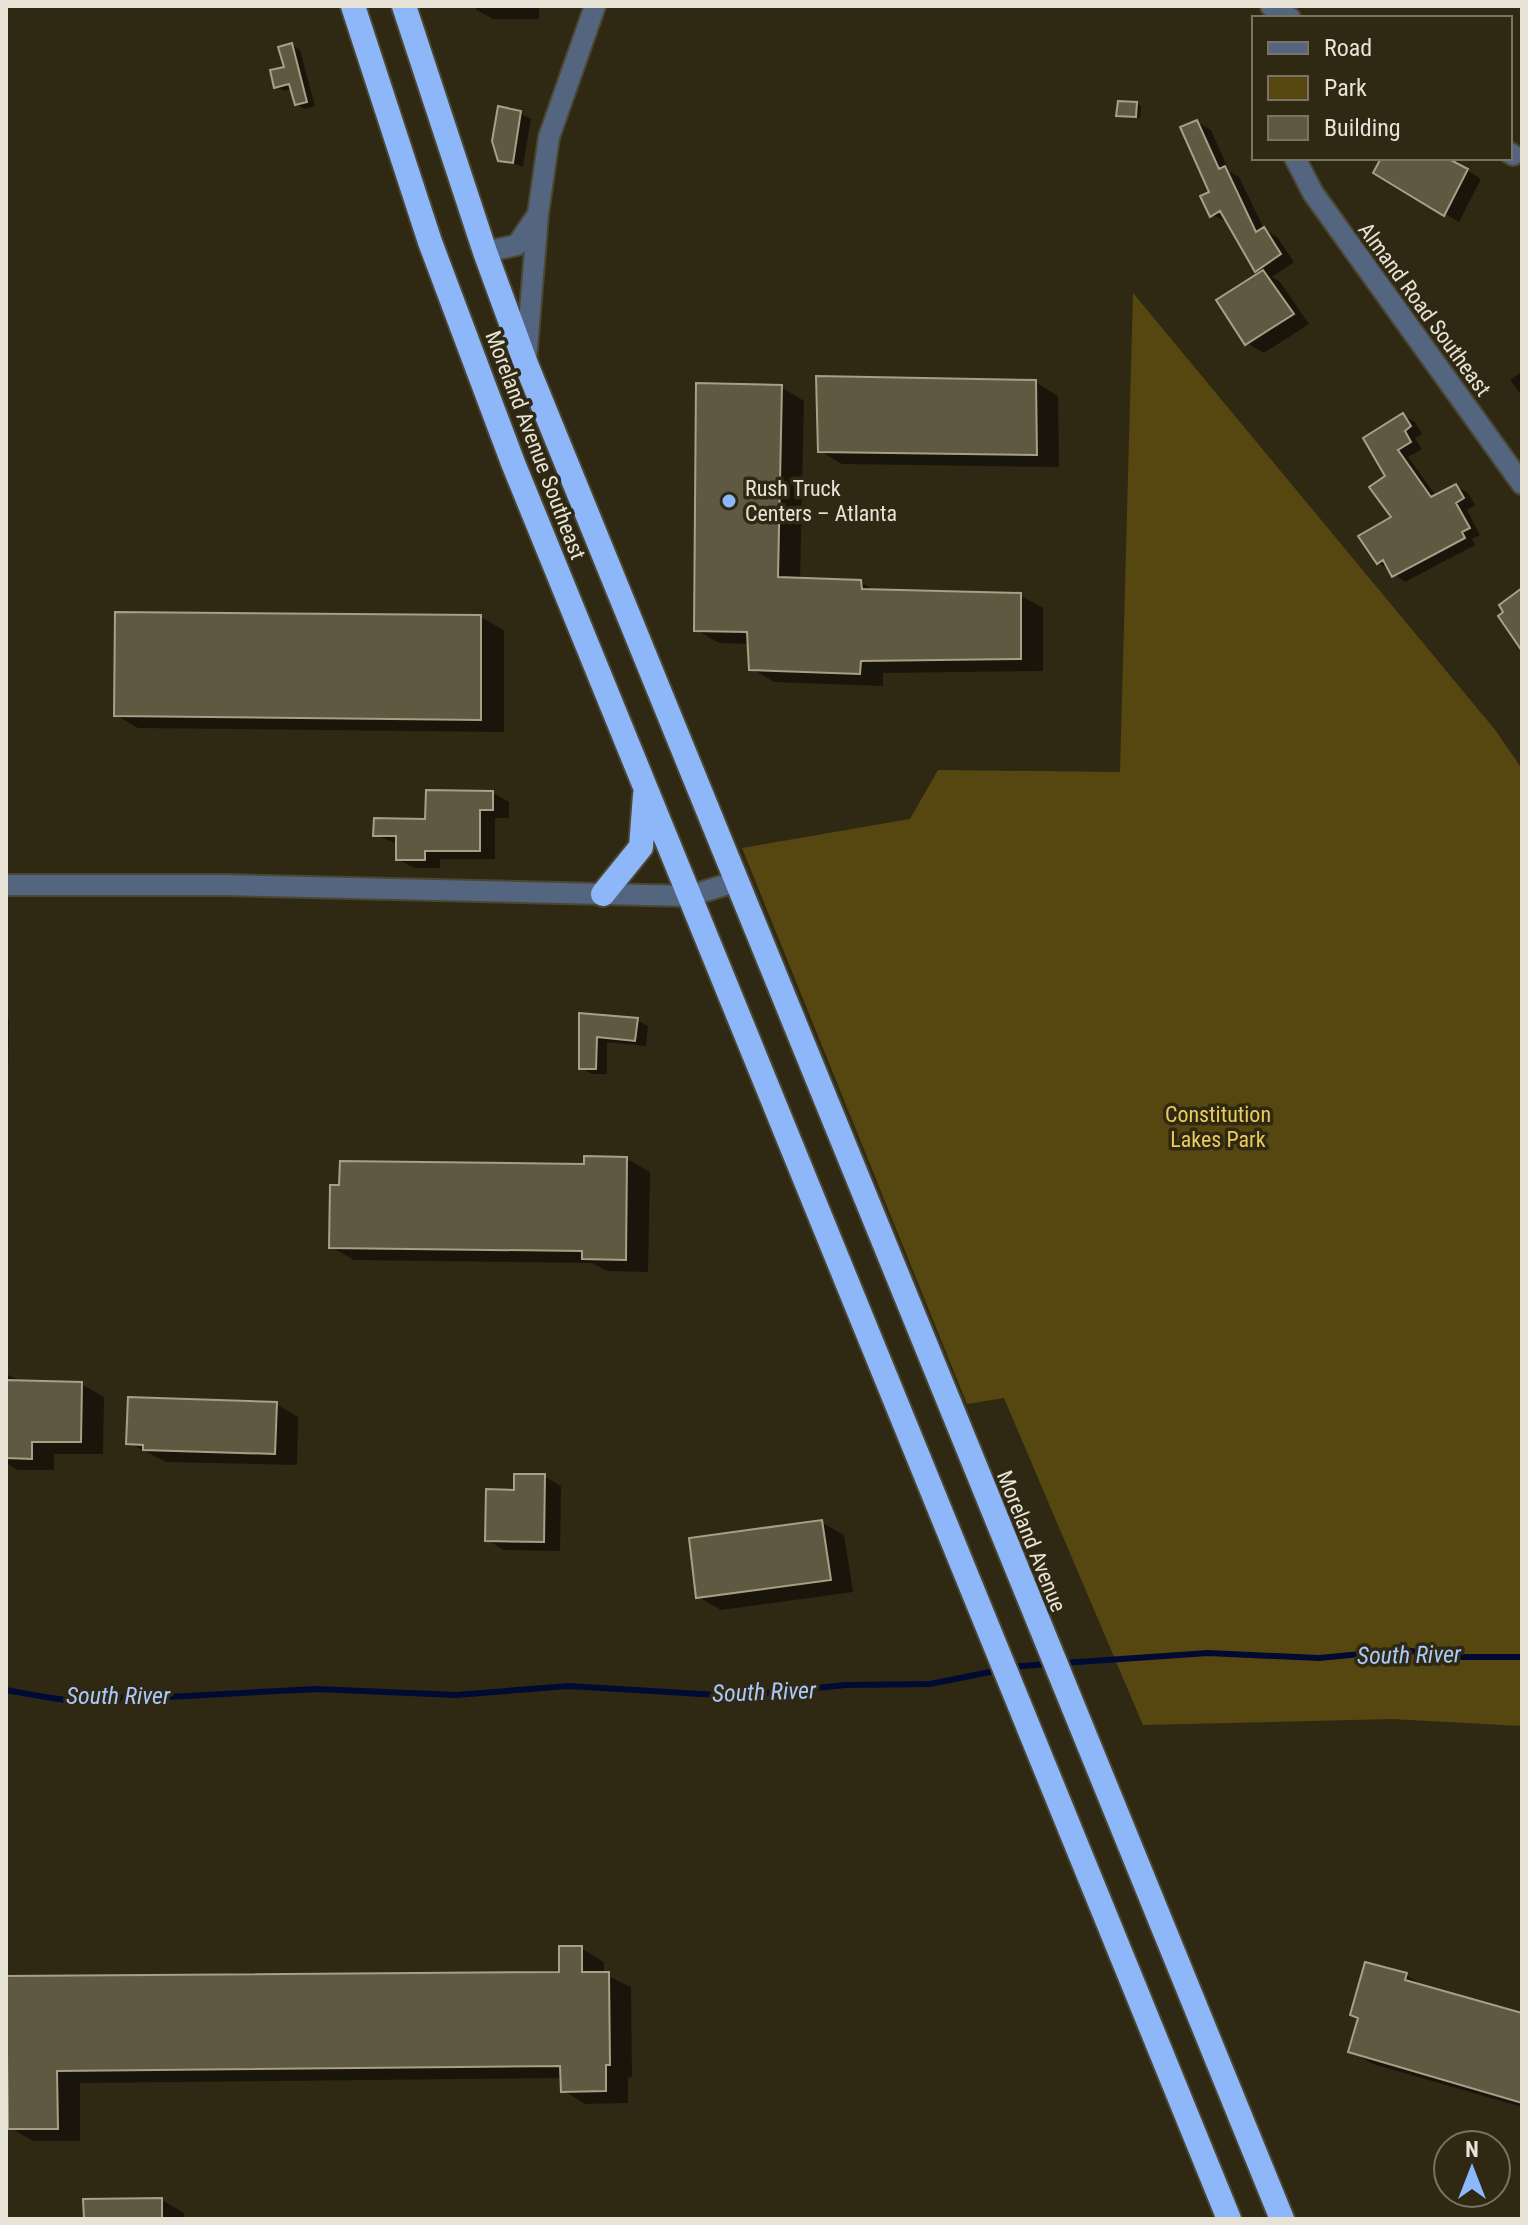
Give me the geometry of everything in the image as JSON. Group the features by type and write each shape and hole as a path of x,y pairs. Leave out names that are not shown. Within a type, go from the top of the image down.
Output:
{"highway":[{"name":"Moreland Avenue Southeast","path":"353,6 435,257 513,463 689,896"},
{"name":"Moreland Avenue Southeast","path":"404,6 485,252 526,364 735,882"},
{"path":"603,894 641,847 646,789"},
{"name":"Moreland Avenue","path":"735,882 1282,2219"},
{"path":"689,896 1229,2219"}],"street":[{"path":"526,364 538,214 549,137 595,6"},
{"name":"Almand Road Southeast","path":"1296,160 1313,193 1522,484"},
{"path":"485,252 517,245 538,214"},
{"path":"6,885 225,885 689,896 735,882"}],"green space":[{"name":"Constitution Lakes Park","path":"1133,293 1496,731 1522,769 1522,1726 1392,1719 1143,1725 1004,1398 967,1404 742,848 910,819 938,770 1120,772"}],"building":[{"path":"292,43 307,102 295,105 289,84 274,88 270,70 284,67 278,47"},
{"path":"1118,101 1137,102 1136,117 1116,116"},
{"path":"498,106 521,111 513,163 498,161 492,141"},
{"path":"1197,120 1219,169 1225,166 1256,232 1264,227 1281,254 1255,272 1220,211 1210,217 1200,196 1209,192 1180,127"},
{"path":"1380,160 1451,160 1468,169 1444,216 1373,173"},
{"path":"1263,270 1294,314 1245,345 1216,300"},
{"path":"816,376 1036,380 1037,455 818,452"},
{"path":"696,383 782,385 778,577 861,580 862,589 1021,593 1021,659 861,661 860,674 749,670 747,632 694,631"},
{"path":"1403,413 1411,426 1405,431 1411,442 1398,450 1431,497 1456,484 1464,498 1456,503 1470,528 1462,532 1465,538 1392,577 1383,560 1377,564 1358,536 1391,517 1369,487 1385,476 1363,438"},
{"path":"1522,588 1522,651 1498,616 1503,612 1499,605"},
{"path":"115,612 481,615 481,720 114,716"},
{"path":"426,790 493,791 493,810 480,810 480,851 425,851 425,860 396,860 396,836 373,836 374,818 425,819"},
{"path":"579,1013 638,1018 635,1041 597,1037 596,1069 579,1069"},
{"path":"584,1156 627,1157 626,1260 582,1259 582,1251 329,1248 330,1185 339,1185 340,1161 584,1164"},
{"path":"6,1380 82,1382 81,1442 32,1442 32,1459 6,1458"},
{"path":"128,1397 277,1402 275,1454 143,1450 143,1445 126,1444"},
{"path":"514,1474 545,1474 544,1542 485,1541 486,1489 514,1490"},
{"path":"822,1520 831,1580 696,1598 689,1538"},
{"path":"559,1946 582,1946 582,1972 609,1972 610,2065 606,2065 606,2091 561,2092 560,2066 57,2071 58,2129 8,2129 6,1976 559,1972"},
{"path":"1365,1962 1407,1973 1405,1980 1522,2013 1522,2103 1348,2052 1358,2018 1350,2015"},
{"path":"162,2198 162,2219 84,2219 83,2199"}],"waterway":[{"name":"South River","path":"1063,1663 1208,1653 1319,1658 1403,1650 1458,1657 1522,1657"},
{"name":"South River","path":"1011,1667 1048,1664"},
{"name":"South River","path":"6,1690 54,1699 89,1701 105,1701 135,1693 149,1698 316,1689 456,1695 568,1686 735,1696 846,1685 930,1684 1000,1670"}],"place":[{"name":"Rush Truck Centers – Atlanta","path":"729,501"}]}
